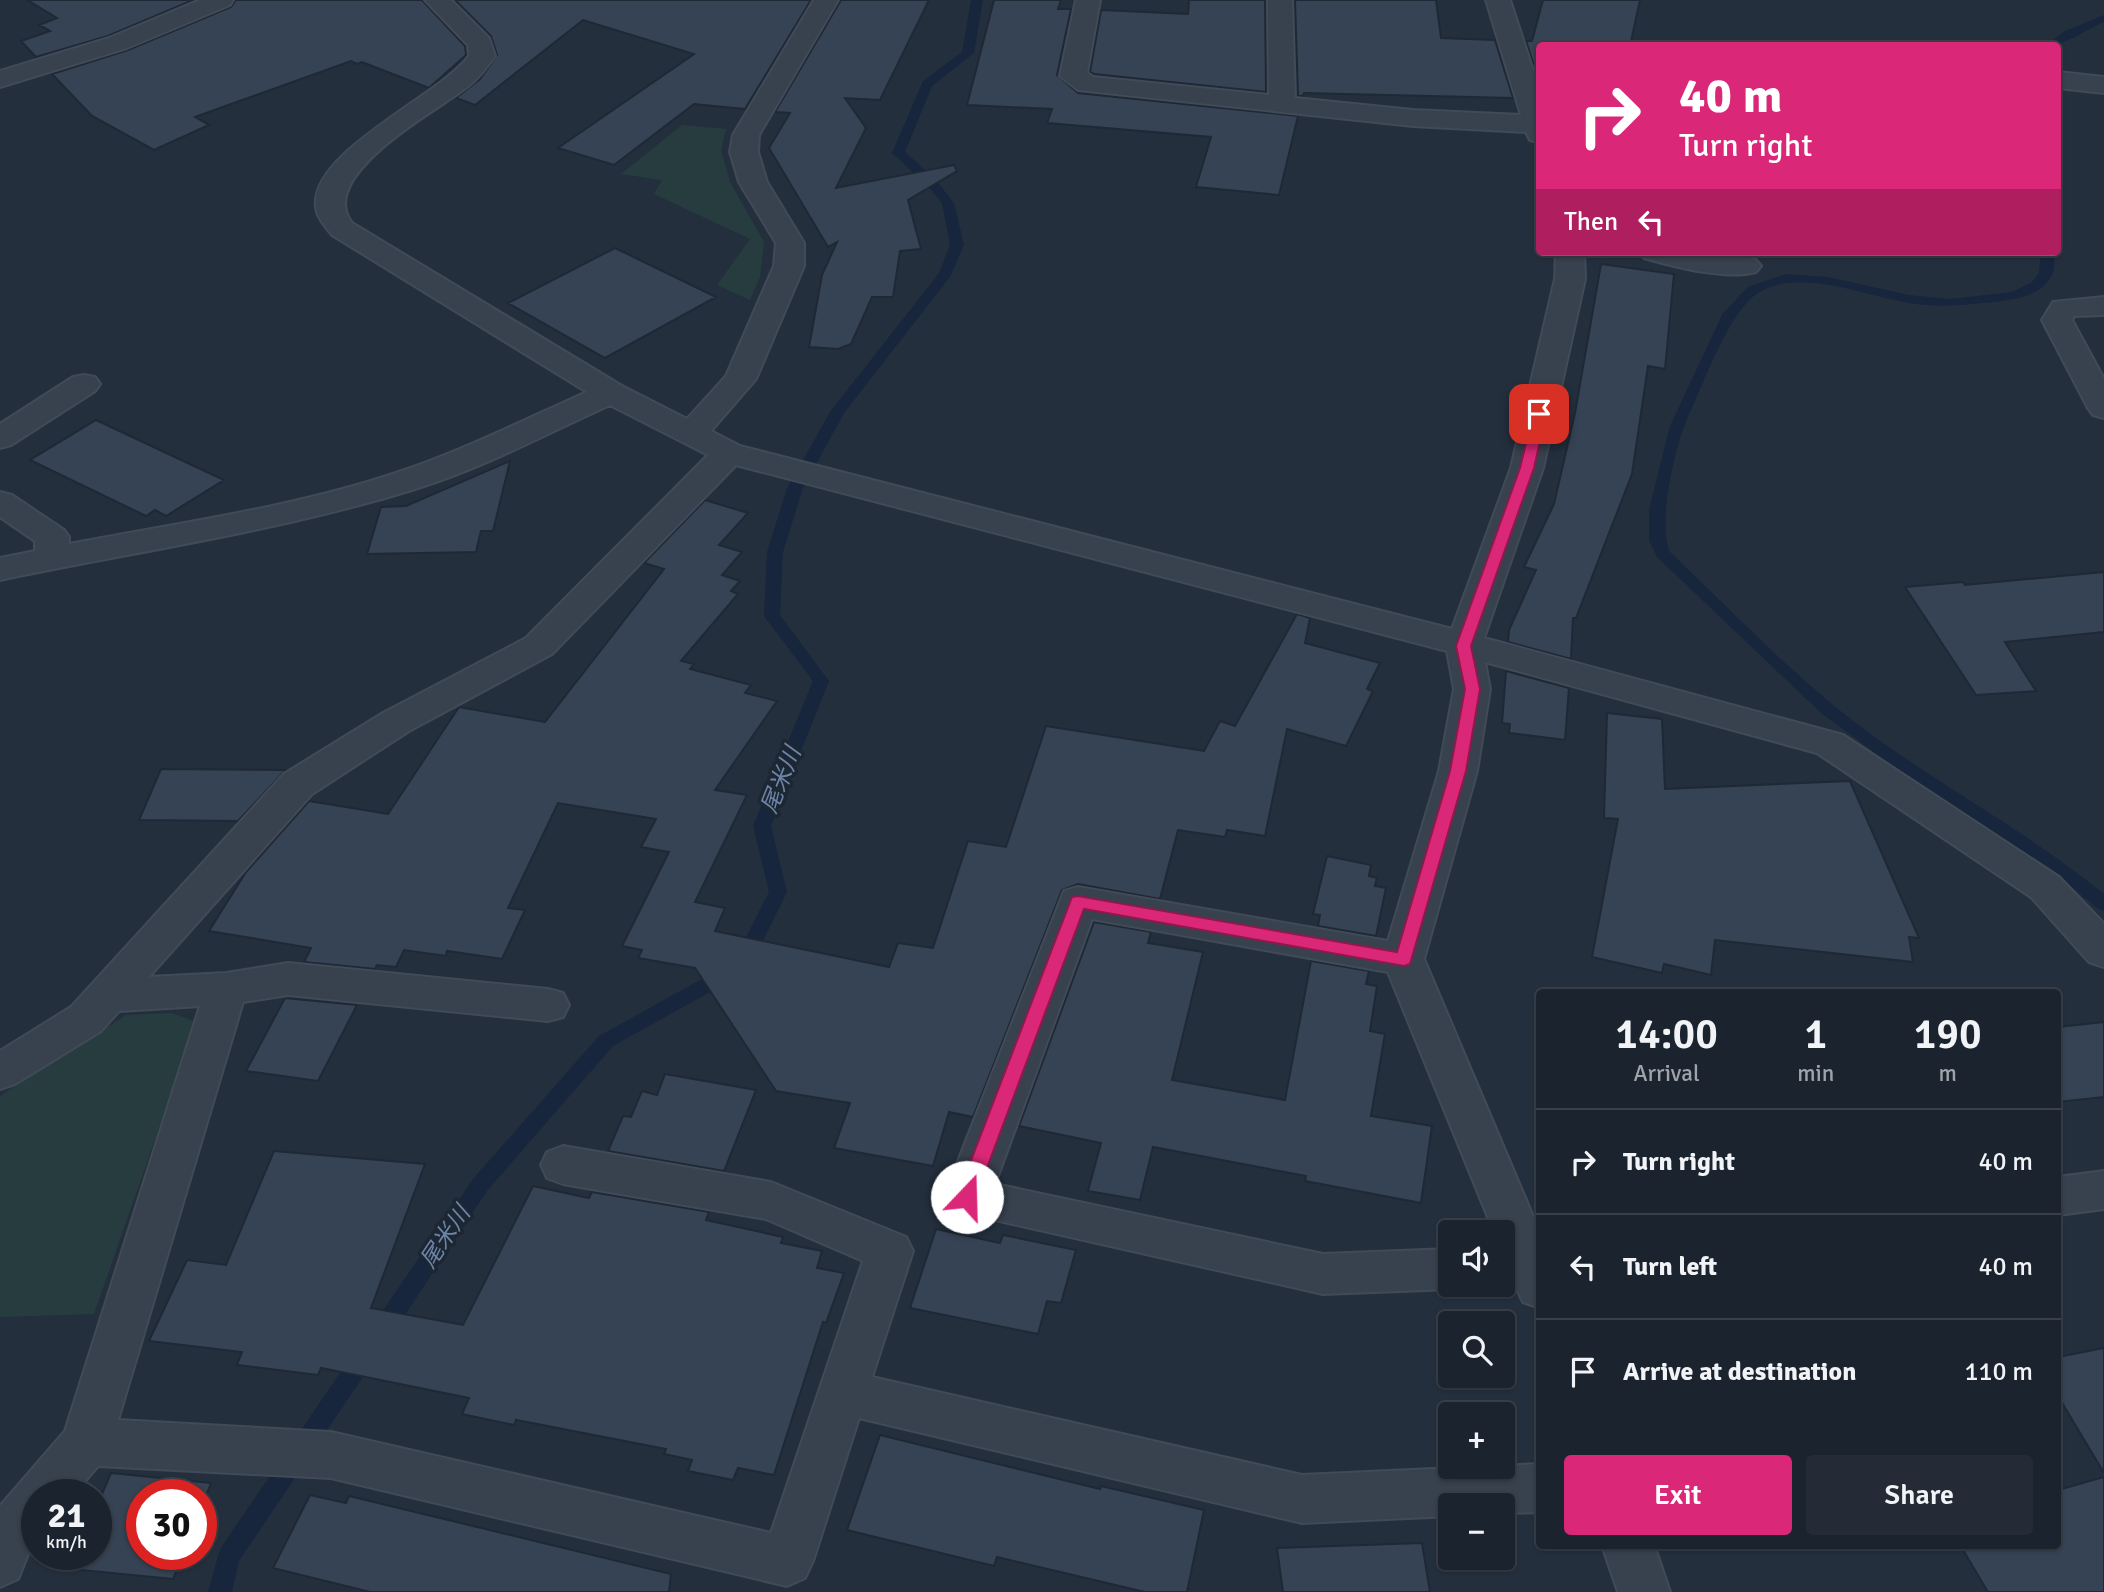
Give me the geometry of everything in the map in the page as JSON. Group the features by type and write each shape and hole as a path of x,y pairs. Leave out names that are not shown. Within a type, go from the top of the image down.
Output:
{"street":[{"path":"0,79 118,43 221,0"},
{"path":"437,0 480,43 482,56 472,71 458,82 366,146 347,167 330,199 331,215 342,229 611,393 729,453 1830,744 2045,887 2104,951"},
{"path":"690,434 740,379 789,267 790,243 753,181 744,152 746,135 826,0"},
{"path":"1088,0 1073,76 1087,84 1536,129"},
{"path":"1280,0 1282,104"},
{"path":"1498,0 1536,123"},
{"path":"2061,80 2104,85"},
{"path":"1525,1274 1404,960 1458,771 1472,689 1464,646 1527,468 1570,279 1570,256"},
{"path":"1669,256 1746,266"},
{"path":"2104,306 2064,308 2057,320 2104,408"},
{"path":"0,438 84,384"},
{"path":"0,569 288,512 377,490 469,458 611,393"},
{"path":"0,1072 86,1019 298,784 396,722 539,646 729,453"},
{"path":"0,502 52,537 52,558"},
{"path":"1404,960 1078,902 967,1197 1323,1274 1438,1270"},
{"path":"109,995 226,989 288,979 548,1005"},
{"path":"55,1479 86,1443 226,989"},
{"path":"86,1443 129,1443 331,1455 787,1561 890,1251 771,1201 563,1165"},
{"path":"2061,1196 2104,1190"},
{"path":"844,1392 1302,1499 1536,1488"},
{"path":"0,1562 10,1533 21,1520"},
{"path":"1629,1549 1644,1592"}],"green space":[{"path":"682,125 726,129 721,150 730,182 764,242 760,277 750,300 717,285 750,239 654,194 662,180 621,174"},
{"path":"172,1013 196,1022 94,1314 0,1317 0,1096 126,1015"}],"building":[{"path":"27,0 193,0 108,36 36,57 21,41 50,31 39,25 57,18"},
{"path":"236,0 422,0 465,46 466,55 429,88 362,62 357,64 351,61 195,117 209,125 154,150 92,116 52,74 128,50 231,7"},
{"path":"455,0 811,0 745,109 694,104 614,165 558,148 694,54 583,20 475,105 456,98 480,79 497,55 491,36"},
{"path":"841,0 929,0 880,100 845,98 866,128 836,188 954,165 957,171 908,200 921,249 900,251 893,297 872,297 851,344 838,349 809,347 822,275 837,242 828,247 769,148 790,113 775,112"},
{"path":"994,0 1061,0 1058,9 1071,9 1057,75 1078,93 1298,116 1279,195 1196,187 1211,137 1047,123 1052,109 967,105"},
{"path":"1189,0 1265,0 1266,92 1090,72 1101,10 1188,14"},
{"path":"1295,0 1436,0 1441,38 1495,40 1513,98 1304,93 1303,96 1298,96"},
{"path":"1543,0 1640,0 1631,42 1536,42 1536,72 1526,41 1532,41"},
{"path":"615,248 716,297 605,358 508,303"},
{"path":"1601,264 1674,274 1665,369 1648,366 1632,474 1576,618 1573,618 1571,659 1508,642 1509,630 1536,570 1524,567 1554,504 1575,413"},
{"path":"96,420 224,480 166,516 155,510 146,516 30,460"},
{"path":"510,461 493,531 481,531 476,552 367,554 381,507 406,506"},
{"path":"705,500 748,513 719,545 742,552 722,575 740,581 731,591 738,594 681,661 694,664 690,669 751,685 745,693 777,701 715,790 747,795 695,902 725,908 715,931 889,967 898,943 933,948 968,841 1006,847 1046,726 1204,751 1220,721 1235,726 1297,614 1310,618 1305,643 1380,663 1367,689 1373,691 1346,746 1287,729 1265,836 1227,830 1225,837 1178,830 1160,899 1078,884 1062,890 973,1117 949,1112 933,1166 834,1148 850,1103 776,1091 695,968 638,958 642,950 622,946 669,852 641,847 656,819 558,803 508,908 525,910 502,959 447,951 446,956 404,950 396,967 377,965 375,969 304,962 311,948 209,931 246,872 309,801 388,814 459,707 545,722 664,569 644,563"},
{"path":"2104,572 2104,632 2005,642 2036,691 1976,695 1905,587 1963,582 1965,585"},
{"path":"1506,671 1569,688 1565,740 1509,733 1510,724 1502,723"},
{"path":"1607,713 1662,719 1665,789 1850,781 1919,938 1909,937 1913,962 1715,940 1711,975 1664,964 1662,973 1592,957 1618,819 1604,818"},
{"path":"161,769 286,770 238,821 139,820"},
{"path":"1327,856 1371,865 1369,876 1377,878 1375,886 1386,888 1376,936 1318,926 1320,915 1313,914"},
{"path":"1094,922 1151,932 1148,943 1203,952 1172,1080 1285,1100 1311,961 1369,971 1366,984 1377,986 1370,1031 1385,1034 1371,1116 1432,1126 1421,1203 1305,1181 1306,1176 1153,1147 1140,1200 1088,1191 1101,1143 1019,1126"},
{"path":"285,998 357,1005 318,1081 246,1071"},
{"path":"2104,1022 2104,1097 2061,1102 2061,1027"},
{"path":"665,1074 756,1090 724,1171 608,1151 623,1116 631,1117 642,1091 657,1095"},
{"path":"274,1151 425,1164 371,1308 463,1325 533,1186 589,1198 592,1192 709,1212 706,1220 783,1237 781,1243 822,1251 817,1268 844,1273 826,1323 823,1322 774,1475 738,1468 733,1480 688,1471 692,1460 664,1454 666,1449 516,1420 514,1425 462,1414 469,1398 321,1368 318,1375 237,1365 242,1352 149,1341 187,1260 226,1265"},
{"path":"936,1229 1000,1243 1003,1235 1076,1250 1061,1303 1047,1301 1038,1334 910,1308"},
{"path":"2104,1348 2104,1473 2061,1401 2061,1356"},
{"path":"880,1435 1100,1489 1101,1486 1204,1510 1187,1592 1145,1592 997,1557 994,1566 847,1530"},
{"path":"111,1473 171,1479 126,1479 126,1570 177,1570 173,1579 81,1570 112,1570 112,1479 108,1479"},
{"path":"2104,1477 2104,1592 1988,1592 1962,1549 2061,1549 2061,1489"},
{"path":"310,1495 346,1503 349,1496 671,1574 669,1592 370,1592 273,1568"},
{"path":"1422,1543 1430,1592 1283,1592 1277,1548"}],"waterway":[{"name":"尾米川","path":"381,1332 480,1185 606,1041 741,966 778,892 762,826 821,681 772,616 775,552 795,488 837,412 945,274 957,245 948,203 932,183 898,153 927,84 968,53 977,0"},
{"path":"2056,42 2069,33 2104,18"},
{"path":"2048,256 2046,273 2037,285 2015,296 1950,303 1909,299 1828,281 1786,278 1753,290 1730,313 1677,426 1657,510 1657,540 1663,554 1827,709 1896,760 2064,871 2104,904"},
{"name":"尾米川","path":"220,1592 228,1557 365,1355"}],"route":[{"path":"967,1197 1078,902 1404,960 1458,771 1472,689 1464,646 1527,468 1539,414"}]}
